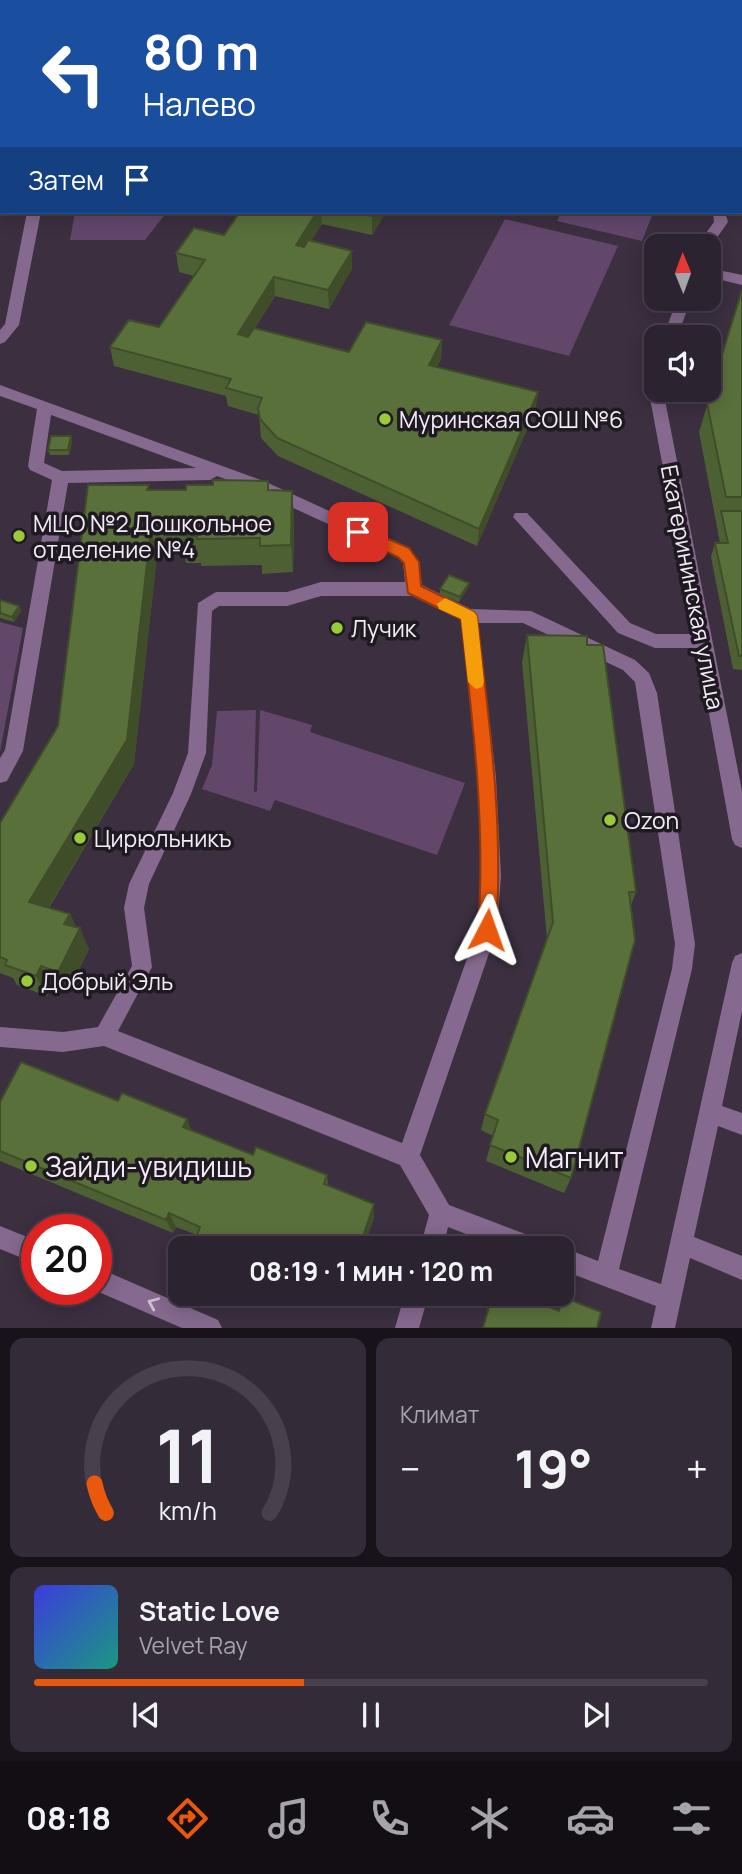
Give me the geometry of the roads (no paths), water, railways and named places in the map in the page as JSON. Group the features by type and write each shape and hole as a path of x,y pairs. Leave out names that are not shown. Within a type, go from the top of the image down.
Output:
{"street":[{"path":"0,339 12,325 34,214"},
{"path":"712,234 721,222 719,214"},
{"path":"721,276 742,280"},
{"path":"0,390 222,474 261,486 404,552 411,562 414,589"},
{"name":"Екатерининская улица","path":"658,402 738,798 742,839"},
{"path":"45,406 36,466 60,477 222,474"},
{"path":"0,775 14,751 60,477"},
{"path":"521,517 624,628 655,641 705,641"},
{"path":"104,1036 142,967 134,908 139,884 183,794 197,753 204,608 216,599 287,599 321,589 414,589 469,616 525,616 629,665 643,678 648,693 685,944 679,982 606,1276"},
{"path":"408,1157 487,930 491,876 487,777 469,616"},
{"path":"663,1328 712,1113 742,962"},
{"path":"0,1037 63,1042 104,1036 408,1157 441,1213 501,1236"},
{"path":"712,1113 742,1124"},
{"path":"434,1236 441,1213"},
{"path":"0,1237 21,1246"},
{"path":"682,1244 742,1268"},
{"path":"574,1264 670,1299"},
{"path":"112,1286 210,1328"},
{"path":"407,1328 413,1306"}],"place":[{"name":"Муринская СОШ №6","path":"385,419"},
{"name":"МЦО №2 Дошкольное отделение №4","path":"19,536"},
{"name":"Лучик","path":"337,628"},
{"name":"Ozon","path":"610,820"},
{"name":"Цирюльникъ","path":"80,838"},
{"name":"Добрый Эль","path":"27,981"},
{"name":"Магнит","path":"511,1157"},
{"name":"Зайди-увидишь","path":"31,1166"}]}
